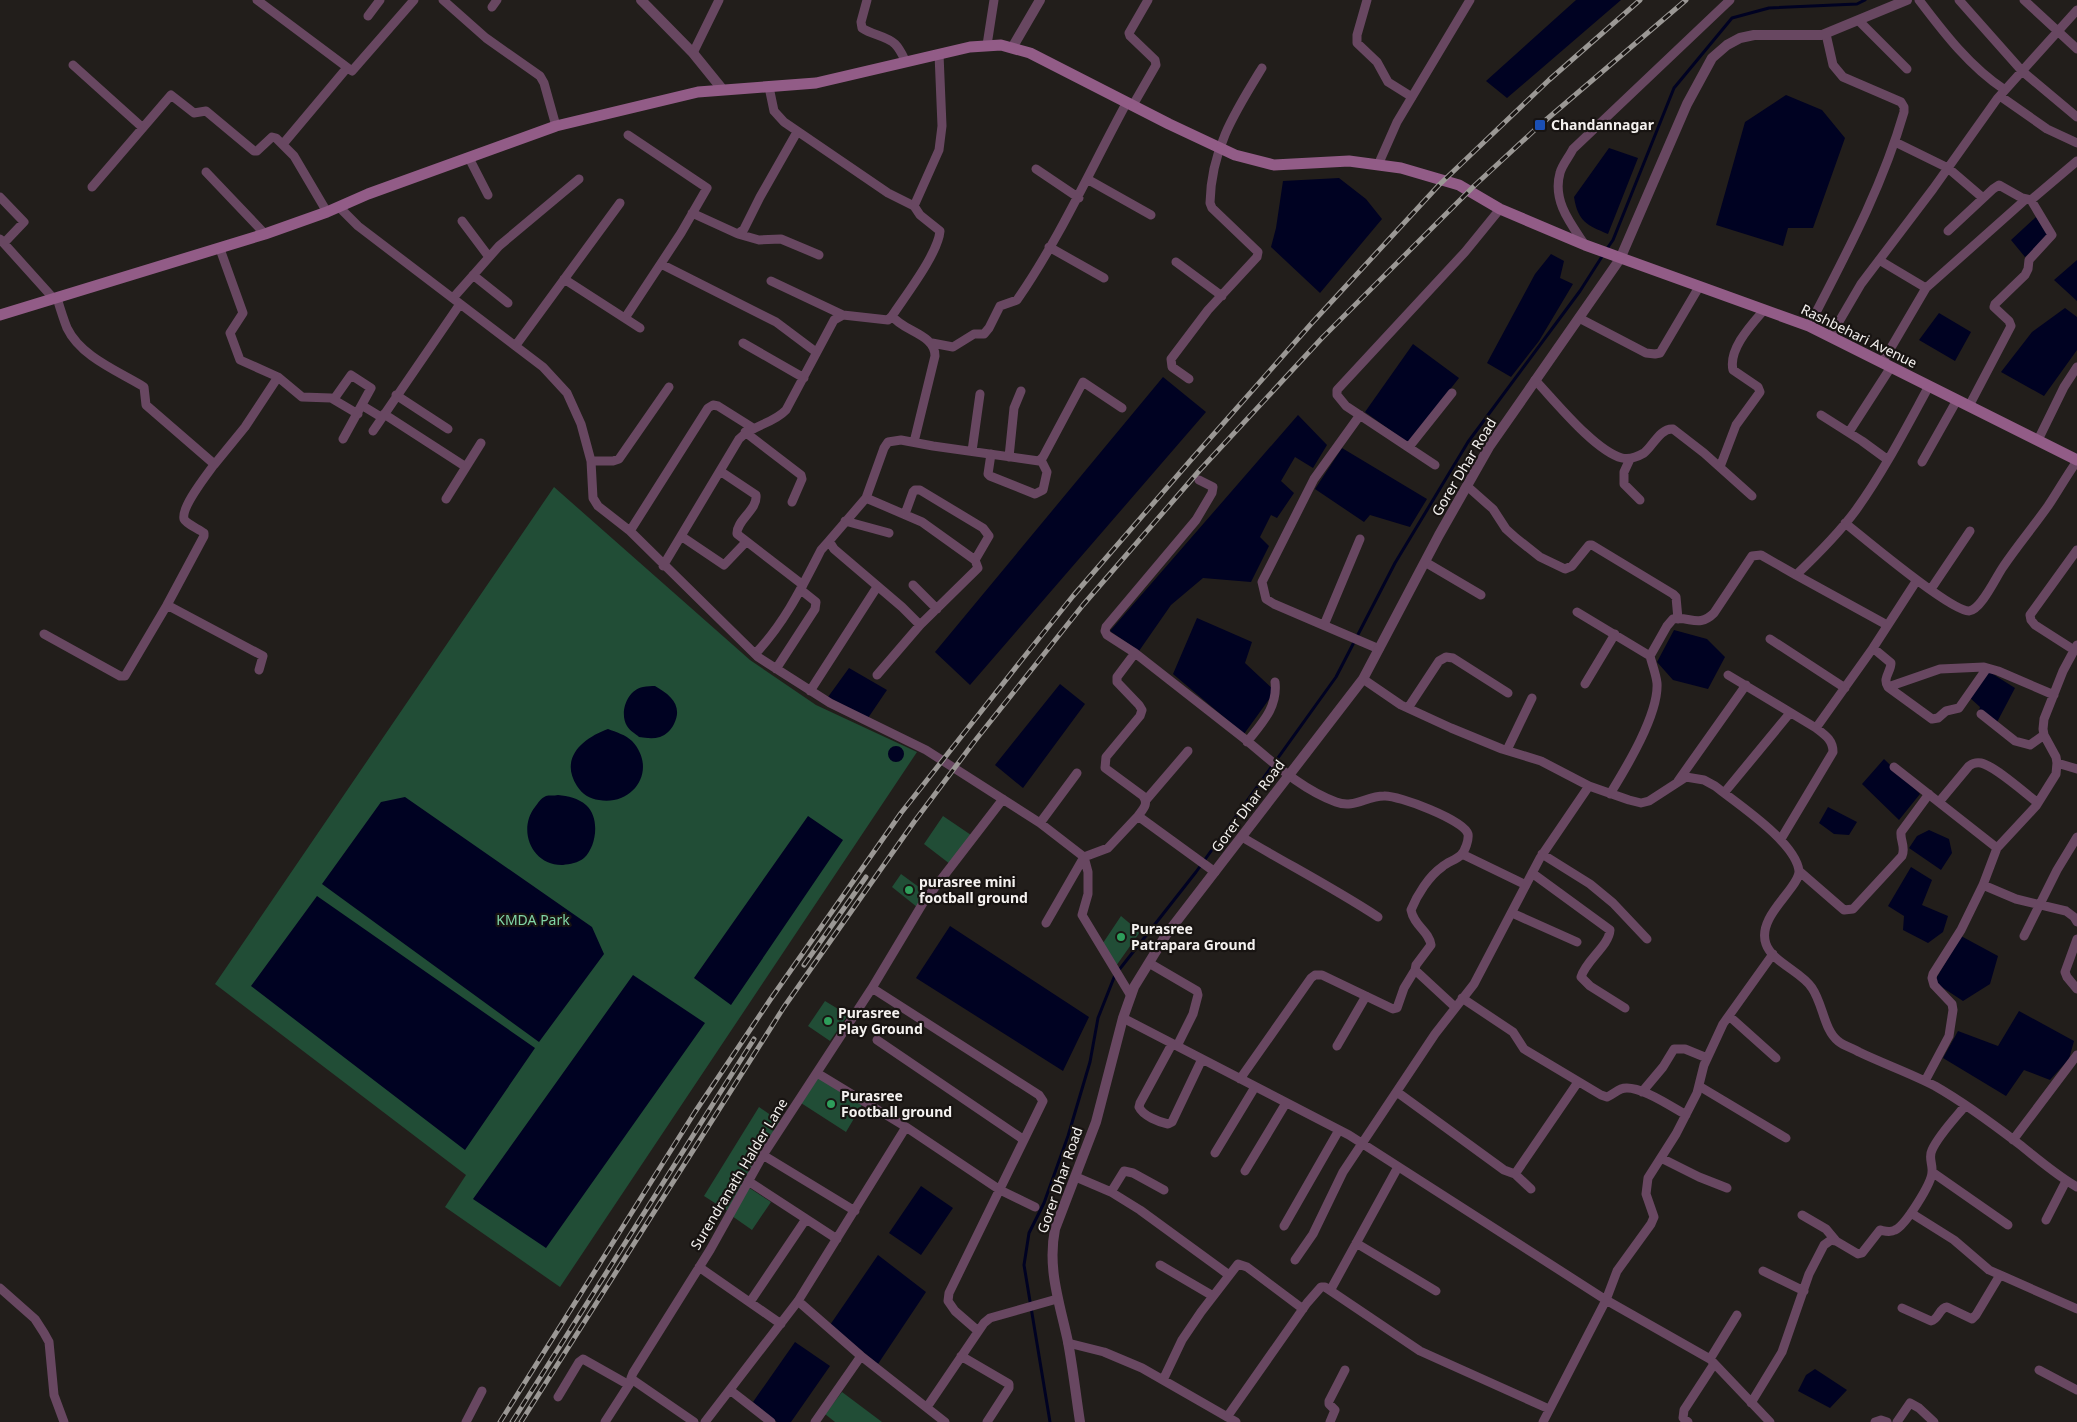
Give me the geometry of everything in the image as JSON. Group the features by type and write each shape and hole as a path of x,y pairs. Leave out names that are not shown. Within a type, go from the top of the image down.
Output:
{"main road":[{"name":"Rashbehari Avenue","path":"0,315 265,234 327,212 368,194 556,126 698,92 816,83 970,47 1001,45 1030,53 1235,155 1274,165 1349,161 1401,168 1458,185 1500,209 1585,245 1809,326 2077,460"}],"street":[{"path":"257,0 346,69 354,71 414,0"},
{"path":"368,16 380,0"},
{"path":"443,0 486,38 540,76 556,126"},
{"path":"641,0 693,53 723,90"},
{"path":"693,53 719,0"},
{"path":"867,0 861,22 862,28 892,41 906,62"},
{"path":"987,45 994,0"},
{"path":"1012,48 1040,0"},
{"path":"892,316 901,326 932,343 953,347 969,336 986,332 1000,306 1017,300 1079,198 1099,154 1156,65 1155,60 1129,33 1148,0"},
{"path":"1367,0 1357,35 1357,44 1377,62 1388,82 1412,97"},
{"path":"1378,165 1397,122 1470,0"},
{"path":"1585,245 1563,212 1558,192 1560,173 1573,149 1730,0"},
{"name":"Gorer Dhar Road","path":"1080,1422 1068,1343 1057,1300 1052,1262 1052,1245 1056,1229 1096,1122 1123,1018 1134,987 1207,866 1242,837 1363,679 1489,447 1579,318 1616,257 1687,104 1712,58 1727,45 1754,35 1822,35 1907,0"},
{"path":"1919,0 1953,44 2002,93 2047,129 2077,143"},
{"path":"1959,0 2022,72 2077,117"},
{"path":"2024,0 2077,49"},
{"path":"1830,336 1861,284 2002,93 2077,10"},
{"path":"1858,21 1907,69"},
{"path":"1809,326 1864,219 1896,142 1904,106 1901,102 1843,78 1833,65 1826,34"},
{"path":"914,206 939,150 942,126 939,54"},
{"path":"73,65 143,128"},
{"path":"1189,379 1172,367 1171,359 1195,325 1257,257 1258,252 1212,208 1210,203 1218,147 1262,68"},
{"path":"283,144 346,69"},
{"path":"769,87 774,111 784,122 888,193 914,206 920,215 940,232 939,239 888,320 843,314 771,281"},
{"path":"92,187 171,95 195,113 206,111 254,151 258,151 273,137 283,144 294,156 327,212"},
{"path":"738,234 744,229 797,132"},
{"path":"625,318 661,264 706,190 706,186 628,135"},
{"path":"1896,142 1948,168 1983,198"},
{"path":"469,158 488,196"},
{"path":"1848,432 1887,365 1926,288 2077,161"},
{"path":"1036,169 1079,198"},
{"path":"206,172 265,234"},
{"path":"372,431 473,275 503,242 580,179"},
{"path":"1088,179 1151,215"},
{"path":"1948,231 1999,185 2029,200 2052,235 2028,260 2028,269 2025,274 1995,304 1994,307 2009,321 2011,326 1969,406"},
{"path":"0,197 24,222 2,241 56,299 68,328 80,344 113,370 144,387 146,405 212,461 214,465"},
{"path":"516,346 620,203"},
{"path":"339,207 358,226 543,366 567,393 580,424 591,461 593,498 598,506 630,531 755,654 830,703 926,750 1040,823 1084,857 1088,872 1088,894 1082,915 1131,996"},
{"path":"1434,465 1341,401 1337,395 1337,390 1465,252 1500,209"},
{"path":"692,213 738,234 759,240 781,240 819,255"},
{"path":"462,221 489,257"},
{"path":"1049,248 1104,278"},
{"path":"220,249 243,314 230,333 238,357 246,364 278,377 302,397 334,399 360,410 383,416 466,467"},
{"path":"1879,260 1926,288"},
{"path":"1176,262 1222,296"},
{"path":"661,264 776,322 816,352"},
{"path":"473,275 508,303"},
{"path":"564,279 640,328"},
{"path":"1579,318 1630,345 1655,354 1660,353 1698,287"},
{"path":"1720,467 1736,425 1760,392 1758,387 1733,370 1732,365 1741,340 1764,310"},
{"path":"664,566 739,439 749,430 778,418 786,410 834,320 843,314"},
{"path":"742,343 804,378"},
{"path":"914,442 935,356 935,349 932,343"},
{"path":"2038,440 2064,388 2077,367"},
{"path":"334,399 352,375 371,388 343,439"},
{"path":"44,634 120,676 126,676 204,536 204,533 186,521 184,517 190,499 214,465 245,427 278,377"},
{"path":"1535,380 1591,438 1610,453 1622,458 1638,457 1647,450 1664,430 1676,431 1752,496"},
{"path":"991,454 988,474 990,476 1036,494 1043,490 1047,474 1042,460 1083,382 1122,408"},
{"path":"1796,575 1820,552 1856,510 1888,460 1929,386"},
{"path":"591,461 613,461 619,459 669,387"},
{"path":"1009,457 1014,408 1021,392"},
{"path":"1409,447 1452,393"},
{"path":"972,451 980,394"},
{"path":"396,395 448,429"},
{"path":"1922,462 1957,400"},
{"path":"630,531 708,408 713,405 718,406 749,430 801,476 802,479 792,502"},
{"path":"1360,415 1319,472 1262,582 1266,599 1274,604 1379,648"},
{"path":"1821,415 1888,460"},
{"path":"755,654 766,642 802,587 821,550 866,498 884,448 888,442 901,440 1036,461 1042,460"},
{"path":"446,499 481,443"},
{"path":"1630,459 1624,472 1624,484 1640,500"},
{"path":"1845,523 1930,590 1957,608 1970,611 1975,609 2002,567 2049,505 2077,460"},
{"path":"720,471 756,495 755,503 736,532 802,587 816,602 816,609 776,669"},
{"path":"1199,480 1213,487 1212,493 1196,520 1106,627 1107,635 1136,654 1288,776 1315,792 1344,804 1356,804 1386,795 1456,822 1467,831 1469,838 1462,854 1441,867 1431,876 1411,910 1413,919 1430,939 1431,945 1416,965 1404,988 1397,1008 1394,1009 1322,975 1316,975 1311,978 1240,1079"},
{"path":"1467,486 1493,509 1506,529 1540,557 1565,569 1572,566 1589,545 1592,545 1673,594 1676,597 1678,618"},
{"path":"905,514 913,492 920,490 982,528 989,536 975,560"},
{"path":"866,498 922,522 978,564 977,571 920,625 877,675"},
{"path":"845,521 889,534"},
{"path":"1930,590 1970,531"},
{"path":"681,536 724,565 746,542"},
{"path":"1324,626 1360,539"},
{"path":"829,541 834,549 920,625"},
{"path":"1925,1082 1949,1036 1953,1010 1952,1004 1934,985 1932,978 1940,961 1961,930 1983,885 1997,848 2038,802 2056,774 2057,763 2044,735 2044,719 2075,647 2035,625 2030,615 2077,550"},
{"path":"1650,656 1673,619 1678,618 1700,622 1708,619 1752,556 1756,555 1761,555 1887,625"},
{"path":"1425,562 1481,595"},
{"path":"1816,728 1873,648 1917,580"},
{"path":"913,586 937,609"},
{"path":"810,691 877,587"},
{"path":"167,605 263,656 258,670"},
{"path":"1577,612 1650,656 1657,683 1654,704 1644,732 1610,794"},
{"path":"1584,684 1615,634"},
{"path":"1770,639 1845,688"},
{"path":"1873,648 1891,663 1885,683 1888,687 1927,716 1935,719 1946,712 1959,708 1986,668"},
{"path":"1136,654 1117,677 1116,682 1140,705 1142,710 1140,716 1106,757 1104,763 1106,768 1146,800"},
{"path":"1408,708 1439,660 1446,657 1453,658 1508,693"},
{"path":"1888,687 1940,669 1986,668 1998,671 2054,695"},
{"path":"1728,674 1816,728 1833,745 1834,752 1781,839"},
{"path":"1363,679 1408,708 1451,728 1540,761 1589,786 1640,803 1650,802 1686,777 1704,780 1724,793 1781,839 1794,858 1799,871 1844,910 1853,909 1902,856 1904,848 1900,837 1901,832 1929,794"},
{"path":"1248,742 1269,713 1276,696 1275,682"},
{"path":"1677,782 1746,685"},
{"path":"1507,750 1532,698"},
{"path":"1724,793 1790,713"},
{"path":"1981,714 2020,744 2030,746 2044,735"},
{"path":"1084,857 1089,857 1108,848 1138,816 1146,805 1146,800 1188,751"},
{"path":"1939,802 1969,766 1980,762 2038,802"},
{"path":"2057,763 2077,769"},
{"path":"1894,767 1997,848"},
{"path":"1040,823 1077,774"},
{"path":"1295,1260 1313,1234 1343,1172 1484,967 1542,854 1589,786"},
{"name":"Surendranath Halder Lane","path":"605,1422 631,1382 632,1373 699,1267 763,1155 872,988 923,903 1003,799"},
{"path":"1138,816 1207,866"},
{"path":"1242,837 1290,866 1346,896 1378,917"},
{"path":"2024,936 2038,905 2077,837"},
{"path":"1462,854 1526,885"},
{"path":"1542,854 1590,884 1613,903 1647,939"},
{"path":"1046,924 1084,857"},
{"path":"1799,871 1796,880 1773,910 1764,935 1766,945 1773,954 1811,986 1822,1005 1828,1029 1838,1041 1925,1082 1965,1106 2066,1181 2077,1186"},
{"path":"1532,873 1610,930 1608,939 1593,956 1581,977 1590,986 1625,1008"},
{"path":"1983,885 2016,899 2066,911 2077,922"},
{"path":"1512,913 1577,942"},
{"path":"2077,939 2065,972 2073,987 2077,989"},
{"path":"1543,1422 1606,1300 1617,1271 1651,1224 1654,1217 1646,1194 1648,1178 1686,1114 1723,1024 1773,954"},
{"path":"1149,963 1197,991 1198,995 1196,1007 1140,1103 1139,1107 1144,1114 1164,1124 1172,1122 1202,1059"},
{"path":"1415,970 1455,1007"},
{"path":"872,988 1039,1095 1043,1101 1041,1109 949,1294 948,1301 955,1310 978,1331"},
{"path":"1337,1046 1366,996"},
{"path":"1462,998 1513,1032 1524,1050 1578,1082 1607,1097 1621,1089 1628,1088 1642,1092 1686,1114"},
{"path":"1730,1016 1776,1058"},
{"path":"1123,1018 1339,1130 1606,1300 1712,1362 1770,1422"},
{"path":"877,1040 1024,1140"},
{"path":"1642,1092 1663,1068 1674,1049 1685,1049 1708,1058"},
{"path":"2013,1140 2073,1068 2077,1055"},
{"path":"817,1073 906,1128 1000,1190 1035,1207"},
{"path":"1515,1174 1578,1082"},
{"path":"1699,1086 1786,1138"},
{"path":"1215,1154 1256,1087"},
{"path":"1397,1092 1504,1170 1515,1174 1531,1190"},
{"path":"1245,1171 1286,1103"},
{"path":"1802,1215 1826,1229 1836,1241 1858,1254 1862,1253 1880,1230 1892,1232 1898,1229 1911,1213 1930,1181 1932,1149 1965,1106"},
{"path":"706,1422 798,1301 906,1128"},
{"path":"1284,1226 1339,1130"},
{"path":"763,1155 855,1211"},
{"path":"1661,1158 1699,1177 1727,1188"},
{"path":"1331,1290 1398,1167"},
{"path":"1111,1192 1124,1171 1133,1173 1164,1190"},
{"path":"1932,1172 2008,1225"},
{"path":"1076,1177 1111,1192 1140,1210 1229,1275"},
{"path":"748,1181 837,1240"},
{"path":"2046,1220 2066,1181"},
{"path":"1911,1213 1954,1240 1989,1270 2077,1309"},
{"path":"750,1302 806,1219"},
{"path":"1751,1403 1782,1352 1809,1274 1824,1245 1831,1240 1836,1241"},
{"path":"1356,1243 1436,1291"},
{"path":"1163,1380 1182,1340 1234,1268 1242,1264 1302,1309"},
{"path":"1160,1265 1213,1296"},
{"path":"699,1267 781,1324"},
{"path":"1763,1271 1804,1291"},
{"path":"1902,1308 1931,1321 1937,1318 1942,1308 1947,1306 1972,1320 2000,1275"},
{"path":"1068,1343 1104,1352 1163,1380 1231,1420 1302,1309 1321,1287 1331,1290 1420,1351 1549,1409"},
{"path":"0,1288 35,1319 49,1342 54,1395 64,1422"},
{"path":"927,1407 978,1331 990,1318 1057,1300"},
{"path":"798,1301 861,1356 945,1422"},
{"path":"1688,1422 1683,1418 1684,1410 1737,1315"},
{"path":"815,1422 861,1356"},
{"path":"961,1356 1009,1384 1009,1388 987,1422"},
{"path":"558,1397 579,1362 583,1359 631,1382 694,1422"},
{"path":"1330,1422 1335,1410 1329,1404 1329,1401 1345,1370"},
{"path":"2039,1370 2077,1390"},
{"path":"730,1390 771,1422"},
{"path":"466,1422 482,1391"},
{"path":"1898,1422 1910,1403 1919,1408 1934,1422"},
{"path":"1875,1422 1881,1420 1887,1422"}],"green space":[{"name":"KMDA Park","path":"554,487 750,660 816,705 917,752 560,1287 445,1207 466,1175 215,984"},
{"path":"943,816 971,835 950,864 924,844"},
{"name":"purasree mini football ground","path":"901,874 927,893 917,907 892,887"},
{"name":"Purasree Patrapara Ground","path":"1121,916 1140,932 1116,966 1103,943"},
{"name":"Purasree Play Ground","path":"825,1001 848,1015 830,1041 808,1026"},
{"name":"Purasree Football ground","path":"818,1077 862,1105 846,1132 801,1103"},
{"path":"759,1107 782,1123 729,1212 704,1196"},
{"path":"748,1187 771,1202 752,1230 732,1216"},
{"path":"842,1392 882,1422 835,1422 825,1414"}],"water":[{"path":"1576,0 1621,0 1507,98 1486,81"},
{"path":"1786,95 1822,110 1845,138 1813,228 1788,228 1783,246 1716,225 1745,122"},
{"path":"1609,148 1638,158 1608,234 1585,222 1578,212 1574,197"},
{"path":"1339,178 1366,199 1382,219 1320,293 1271,247 1276,228 1283,181"},
{"path":"2036,217 2049,237 2025,257 2011,240"},
{"path":"1551,254 1564,261 1560,278 1573,284 1539,341 1511,377 1487,363 1535,274"},
{"path":"2077,260 2077,301 2054,280"},
{"path":"2065,308 2077,317 2077,350 2044,396 2001,372 2032,332"},
{"path":"1939,313 1971,332 1955,361 1919,340"},
{"path":"1413,344 1459,378 1408,443 1365,412"},
{"path":"1163,377 1206,412 970,685 935,652"},
{"path":"1298,415 1327,445 1313,468 1295,457 1281,481 1294,493 1277,518 1271,515 1260,537 1269,546 1251,582 1203,578 1171,605 1139,651 1110,631"},
{"path":"1342,448 1427,499 1410,527 1370,515 1364,522 1315,489"},
{"path":"1197,618 1252,642 1245,663 1275,691 1244,734 1173,674"},
{"path":"1674,630 1707,639 1725,657 1708,689 1673,680 1657,662"},
{"path":"849,668 887,690 868,718 828,697"},
{"path":"1988,671 2015,688 1995,726 1978,715 1980,707 1969,697"},
{"path":"1060,684 1085,704 1023,788 995,765"},
{"path":"655,686 666,693 674,702 677,712 676,718 666,734 657,738 639,737 628,728 624,709 629,697 637,689"},
{"path":"608,729 624,735 632,741 643,763 642,774 632,791 623,797 612,800 592,799 579,789 572,776 572,758 582,744"},
{"path":"896,746 902,748 904,754 902,760 896,762 890,760 888,754 890,748"},
{"path":"1884,759 1920,794 1899,820 1862,784"},
{"path":"558,795 573,798 586,805 595,824 594,839 588,853 579,861 563,865 552,864 543,860 536,853 528,836 527,826 530,816 541,799 546,796"},
{"path":"405,797 592,927 604,954 539,1042 322,884 381,802"},
{"path":"1828,807 1857,822 1849,835 1834,834 1819,823"},
{"path":"808,816 843,840 731,1005 694,978"},
{"path":"1929,830 1949,839 1952,853 1941,870 1909,848 1917,836"},
{"path":"1911,867 1932,880 1922,905 1948,916 1943,932 1928,943 1903,930 1904,916 1888,906"},
{"path":"317,896 535,1048 465,1150 251,986"},
{"path":"950,926 1089,1017 1063,1071 916,978"},
{"path":"1961,936 1998,956 1990,984 1963,1001 1934,982"},
{"path":"633,975 705,1023 546,1248 473,1199"},
{"path":"2019,1011 2074,1041 2069,1059 2050,1080 2024,1070 2006,1096 1943,1058 1958,1031 1998,1046"},
{"path":"921,1186 953,1208 921,1255 889,1233"},
{"path":"878,1255 926,1292 878,1364 830,1325"},
{"path":"795,1342 830,1366 791,1422 777,1422 753,1402"},
{"path":"1815,1369 1847,1390 1830,1408 1798,1391 1806,1375"}],"waterway":[{"path":"1606,250 1613,240 1674,88 1732,18 1769,8 1857,4 1865,0"},
{"path":"1050,1422 1024,1265 1029,1233 1044,1203 1068,1136 1090,1062 1098,1018 1115,975 1196,872 1336,677 1395,563 1468,442 1580,291 1603,255"}],"railway":[{"path":"500,1422 695,1112 770,1000 901,813 1024,657 1073,596 1190,461 1311,324 1439,185 1549,80 1640,0"},
{"path":"521,1422 784,1007 914,822 974,742 1083,605 1199,471 1322,338 1474,186 1540,125 1686,0"},
{"path":"804,965 866,877"},
{"path":"512,1422 754,1039"}],"place":[{"name":"Chandannagar","path":"1540,125"},
{"name":"purasree mini football ground","path":"909,890"},
{"name":"Purasree Patrapara Ground","path":"1121,937"},
{"name":"Purasree Play Ground","path":"828,1021"},
{"name":"Purasree Football ground","path":"831,1104"}]}
